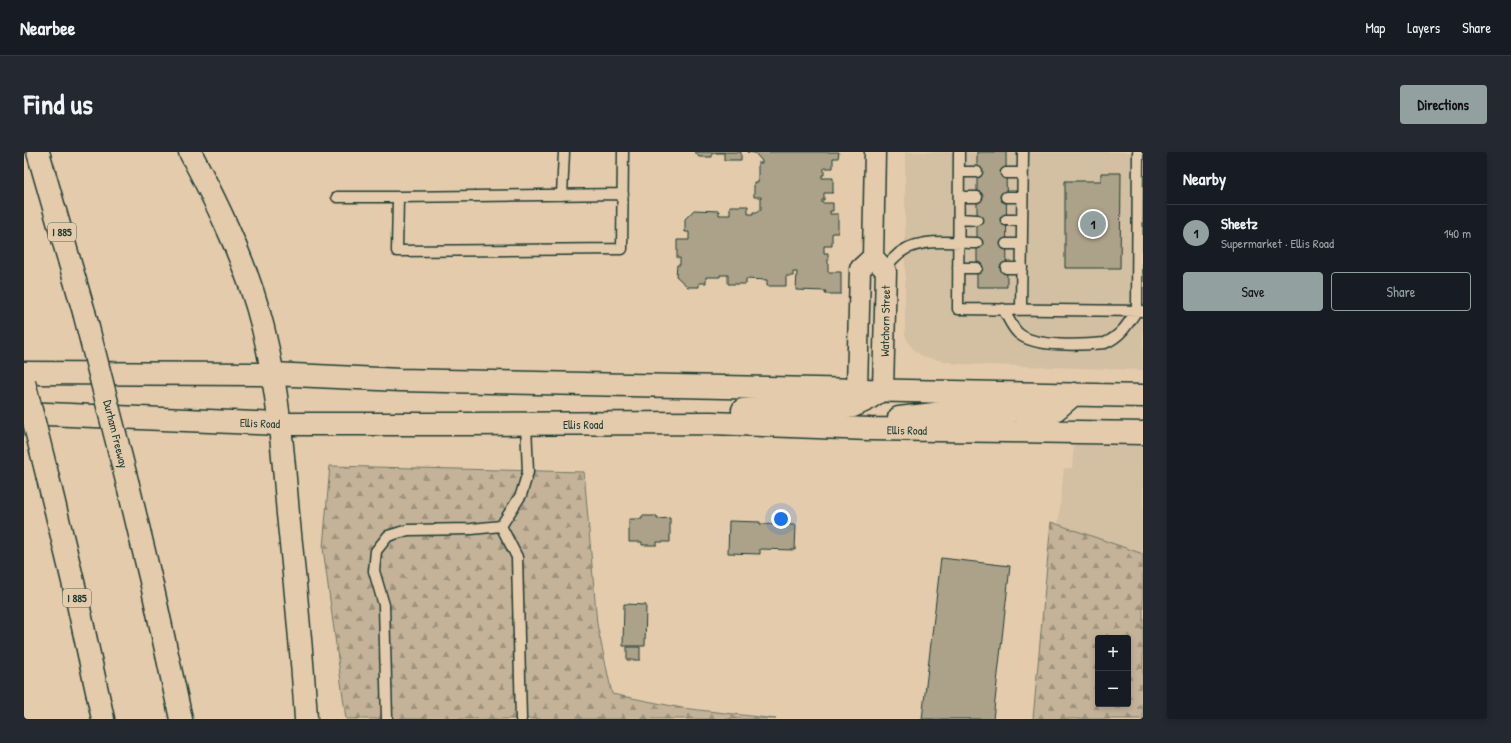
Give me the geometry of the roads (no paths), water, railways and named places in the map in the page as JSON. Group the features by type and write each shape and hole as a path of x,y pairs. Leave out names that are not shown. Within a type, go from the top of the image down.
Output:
{"main road":[{"name":"Durham Freeway","path":"38,152 84,312 128,485 152,585 181,719"},
{"path":"190,152 223,220 245,272 254,296 263,328 280,424 306,719"},
{"path":"24,373 272,374 476,382 755,386 817,389 857,388 1143,396"},
{"name":"I 885","path":"24,382 75,590 103,719"},
{"path":"711,423 736,410 853,406 883,389"},
{"path":"870,429 903,417 952,412 1055,410 1074,394"},
{"name":"Ellis Road","path":"24,413 280,424 711,423 870,429 1143,433"}],"street":[{"name":"Watchorn Street","path":"875,152 883,389"},
{"path":"857,388 860,270 879,264"}],"lane":[{"path":"562,194 564,152"},
{"path":"398,197 397,251 622,249 623,152"},
{"path":"959,152 958,309 1140,311"},
{"path":"1021,309 1022,152"},
{"path":"1003,309 1013,327 1024,337 1044,343 1057,344 1105,343 1120,334 1140,311 1138,152"},
{"path":"959,172 977,172"},
{"path":"1006,172 1022,172"},
{"path":"337,196 398,197 622,194"},
{"path":"959,196 977,197"},
{"path":"1006,197 1022,197"},
{"path":"959,220 977,220"},
{"path":"1006,220 1022,220"},
{"path":"879,264 893,258 902,251 914,245 927,243 977,244"},
{"path":"1006,244 1022,244"},
{"path":"958,268 977,268"},
{"path":"1006,268 1022,268"},
{"path":"501,526 521,495 528,472 526,424"},
{"path":"387,719 384,605 374,571 376,551 388,536 408,530 472,529 501,526"},
{"path":"501,526 517,557 521,719"}],"place":[{"name":"Sheetz","path":"1093,224"}]}
